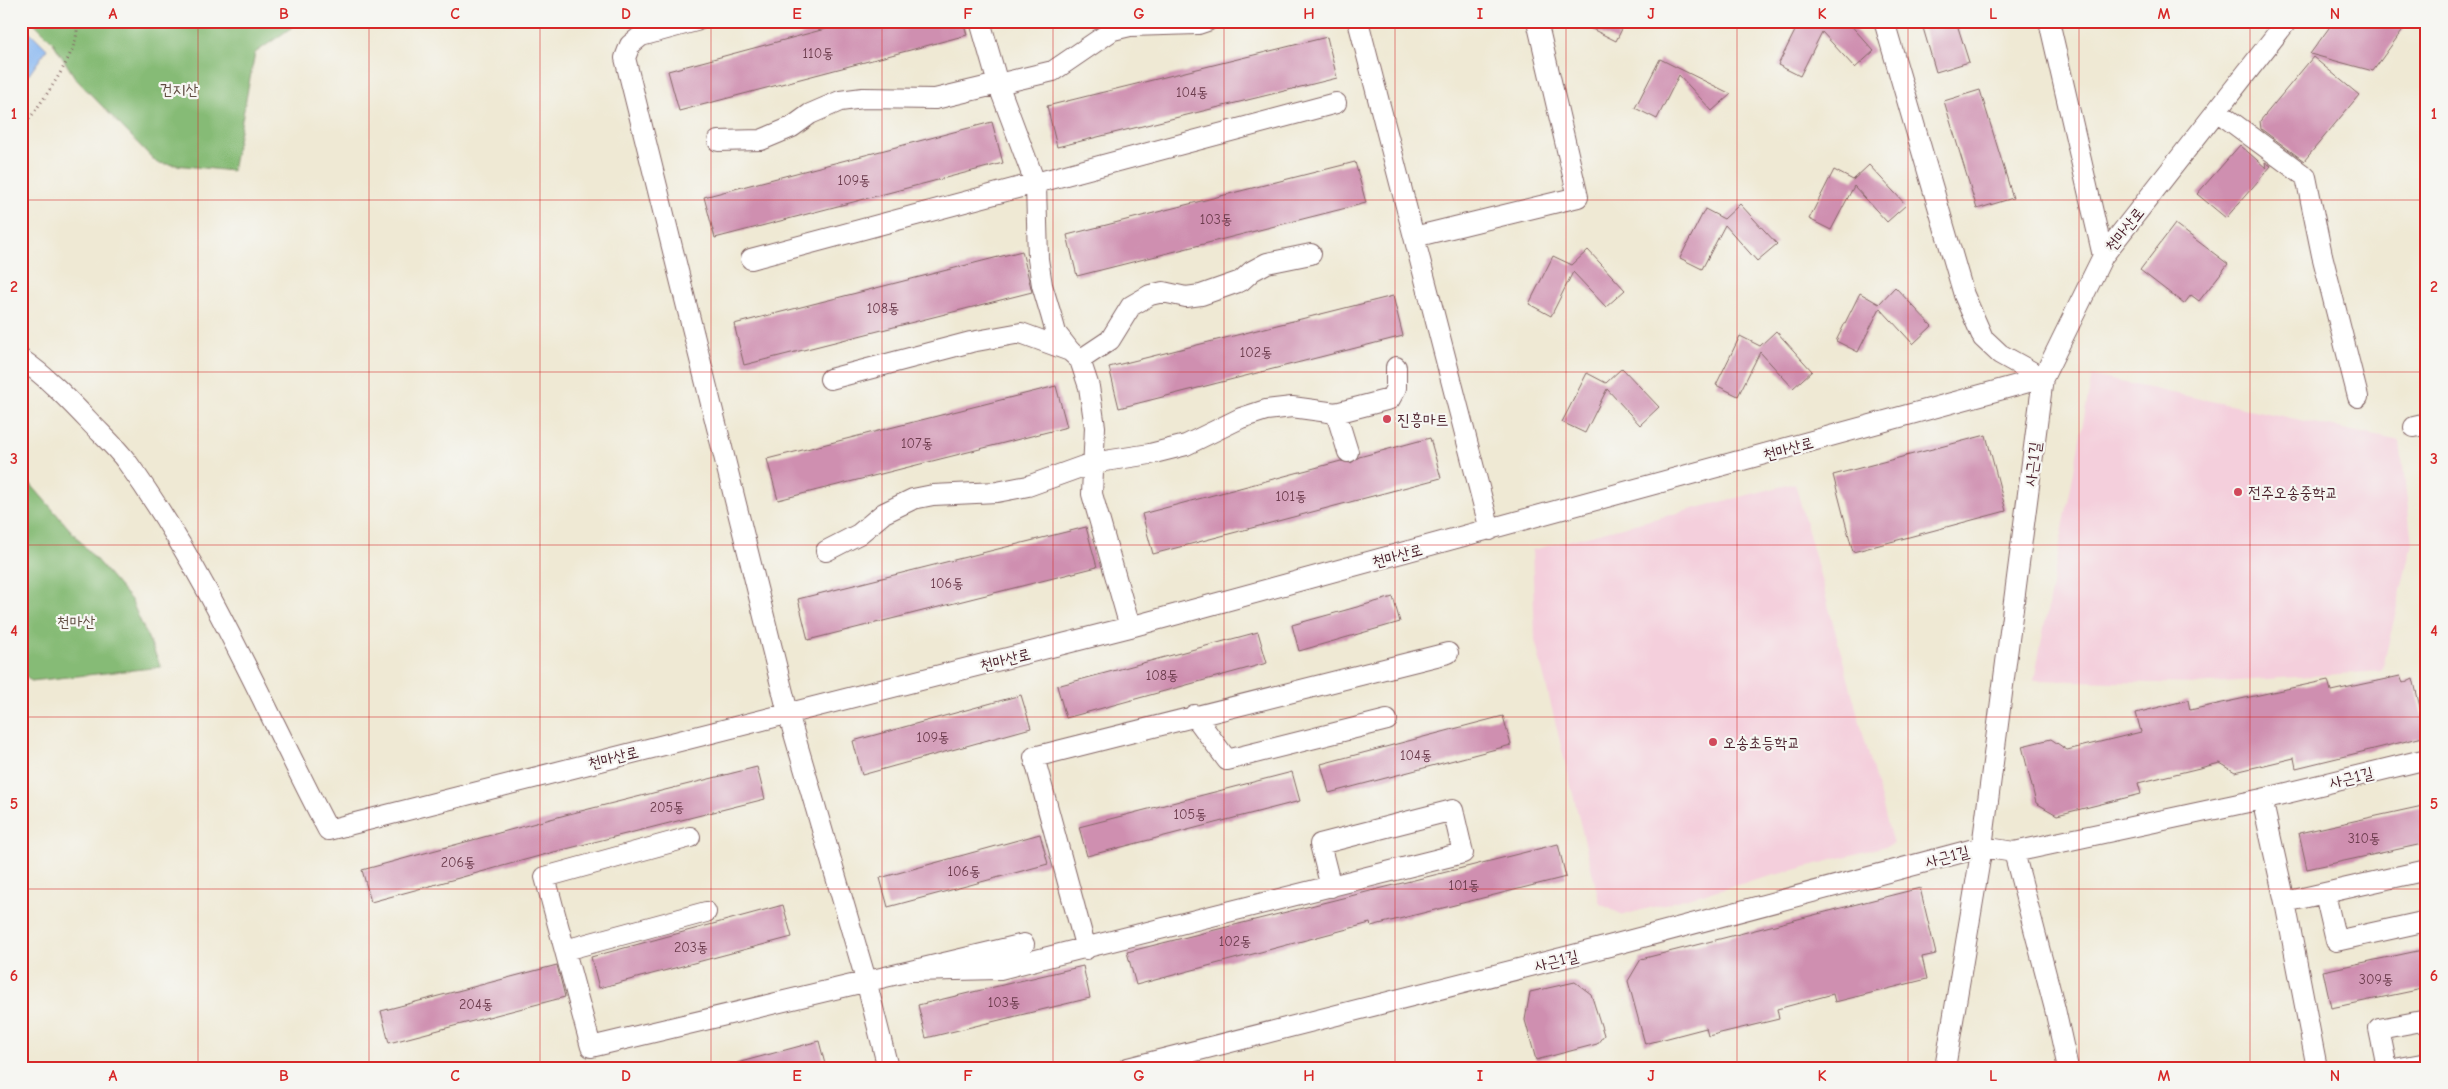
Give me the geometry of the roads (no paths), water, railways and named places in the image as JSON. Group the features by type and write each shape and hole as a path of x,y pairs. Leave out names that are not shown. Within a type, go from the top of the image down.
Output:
{"street":[{"path":"696,21 641,36 630,45 625,58 788,713 866,980 888,1068"},
{"path":"980,21 998,84 1036,185 1038,259 1042,285 1056,333 1075,356 1089,387 1095,427 1092,494 1130,627"},
{"path":"718,141 761,140 792,127 810,114 840,101 863,98 935,99 1053,71 1113,30 1130,26 1198,24 1207,21"},
{"path":"1358,21 1490,530"},
{"path":"1414,237 1578,197 1537,21"},
{"path":"1884,21 1964,295 1983,338 2000,354 2043,378"},
{"path":"2049,21 2103,256"},
{"name":"천마산로","path":"21,359 37,370 70,401 126,460 180,544 238,650 328,830 1130,627 2043,378 2103,256 2218,112 2287,21"},
{"path":"751,259 1336,104"},
{"path":"2218,112 2306,177 2322,255 2358,397"},
{"path":"830,379 971,342 1021,333 1075,356 1110,340 1131,306 1150,295 1163,292 1186,297 1202,295 1242,281 1252,271 1267,263 1311,254"},
{"path":"826,551 859,534 884,514 913,499 1016,489 1069,473 1093,463 1171,450 1202,438 1241,418 1266,410 1292,406 1336,413 1390,399 1396,388 1396,367"},
{"name":"사근1길","path":"1945,1068 1982,847 2043,378"},
{"path":"1336,413 1348,452"},
{"path":"1086,948 1034,757 1194,715 1448,653"},
{"path":"1194,715 1227,760 1388,720"},
{"name":"사근1길","path":"1128,1068 1610,946 1982,847 2014,852 2262,799 2427,759"},
{"path":"2262,799 2285,902 2315,1067"},
{"path":"912,971 1000,969 1331,887 1464,853 1453,810 1320,844 1331,887"},
{"path":"690,837 545,877 591,1047 866,980 1024,944"},
{"path":"2014,852 2055,1009 2068,1068"},
{"path":"2285,902 2427,870"},
{"path":"2325,894 2336,941 2427,921"},
{"path":"565,950 706,912"},
{"path":"2387,1068 2379,1029 2427,1020"},
{"path":"2400,1068 2427,1063"}],"water":[{"path":"21,23 47,49 21,86"}],"place":[{"name":"진흥마트","path":"1387,419"},
{"name":"전주오송중학교","path":"2238,492"},
{"name":"오송초등학교","path":"1713,742"}],"park label":[{"name":"건지산","path":"179,89"},
{"name":"천마산","path":"76,621"}]}
